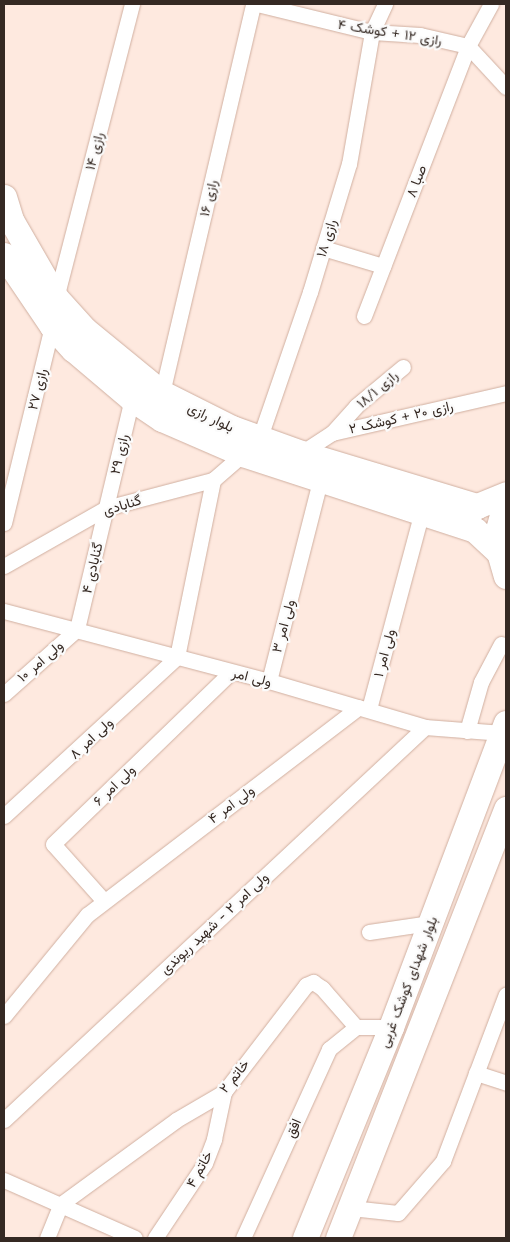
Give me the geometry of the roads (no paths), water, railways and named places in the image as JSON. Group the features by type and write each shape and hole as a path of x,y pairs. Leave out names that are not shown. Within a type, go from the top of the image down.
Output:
{"main road":[{"name":"بلوار رازی","path":"4,197 12,220 56,298 84,330 162,393 232,428 252,446 320,481 422,511 475,530 499,552"},
{"name":"بلوار رازی","path":"4,255 52,326 94,369 132,399 162,419 252,446 301,453 477,506 506,494"},
{"path":"506,500 499,526 499,552 506,576"},
{"name":"بلوار شهدای کوشک غربی","path":"313,1236 504,728"},
{"name":"بلوار شهدای کوشک غربی","path":"338,1238 506,809"}],"street":[{"name":"رازی ۱۴","path":"56,298 132,4"},
{"name":"رازی ۱۲ + کوشک ۴","path":"255,4 276,7 372,32 420,35 468,46"},
{"name":"رازی ۱۶","path":"162,393 255,4"},
{"name":"رازی ۱۸","path":"252,446 323,248 357,130 372,32 385,4"},
{"name":"صبا ۸","path":"364,316 468,46 491,4"},
{"path":"468,46 506,87"},
{"path":"323,248 383,266"},
{"name":"رازی ۲۷","path":"4,523 52,326"},
{"name":"رازی ۱۸/۱","path":"332,433 356,406 403,367"},
{"name":"رازی ۲۰ + کوشک ۲","path":"301,453 332,433 506,393"},
{"name":"رازی ۲۹","path":"106,508 132,399"},
{"name":"گنابادی","path":"4,566 106,508 213,480 252,446"},
{"path":"176,656 213,480"},
{"name":"ولی امر ۳","path":"269,681 320,481"},
{"name":"گنابادی ۴","path":"77,629 106,508"},
{"name":"ولی امر ۱","path":"364,708 399,597 422,511"},
{"name":"ولی امر","path":"4,611 269,681 425,727 467,731 504,728"},
{"name":"ولی امر ۱۰","path":"4,694 77,629"},
{"path":"467,731 481,682 501,644"},
{"name":"ولی امر ۸","path":"4,816 176,656"},
{"name":"ولی امر ۶","path":"104,902 53,844 232,672"},
{"name":"ولی امر ۴","path":"4,1016 87,915 364,708"},
{"name":"ولی امر ۲ - شهید ریوندی","path":"4,1120 425,727"},
{"path":"369,932 430,923"},
{"name":"خاتم ۲","path":"61,1204 176,1120 224,1092 306,985 313,982 322,988 356,1027"},
{"path":"351,1208 398,1213 443,1161 506,994"},
{"path":"356,1027 391,1027"},
{"name":"افق","path":"243,1238 329,1049 356,1027"},
{"path":"476,1073 506,1083"},
{"name":"خاتم ۴","path":"155,1238 205,1163 214,1139 224,1092"},
{"path":"4,1180 135,1238"},
{"path":"47,1238 61,1204"}]}
